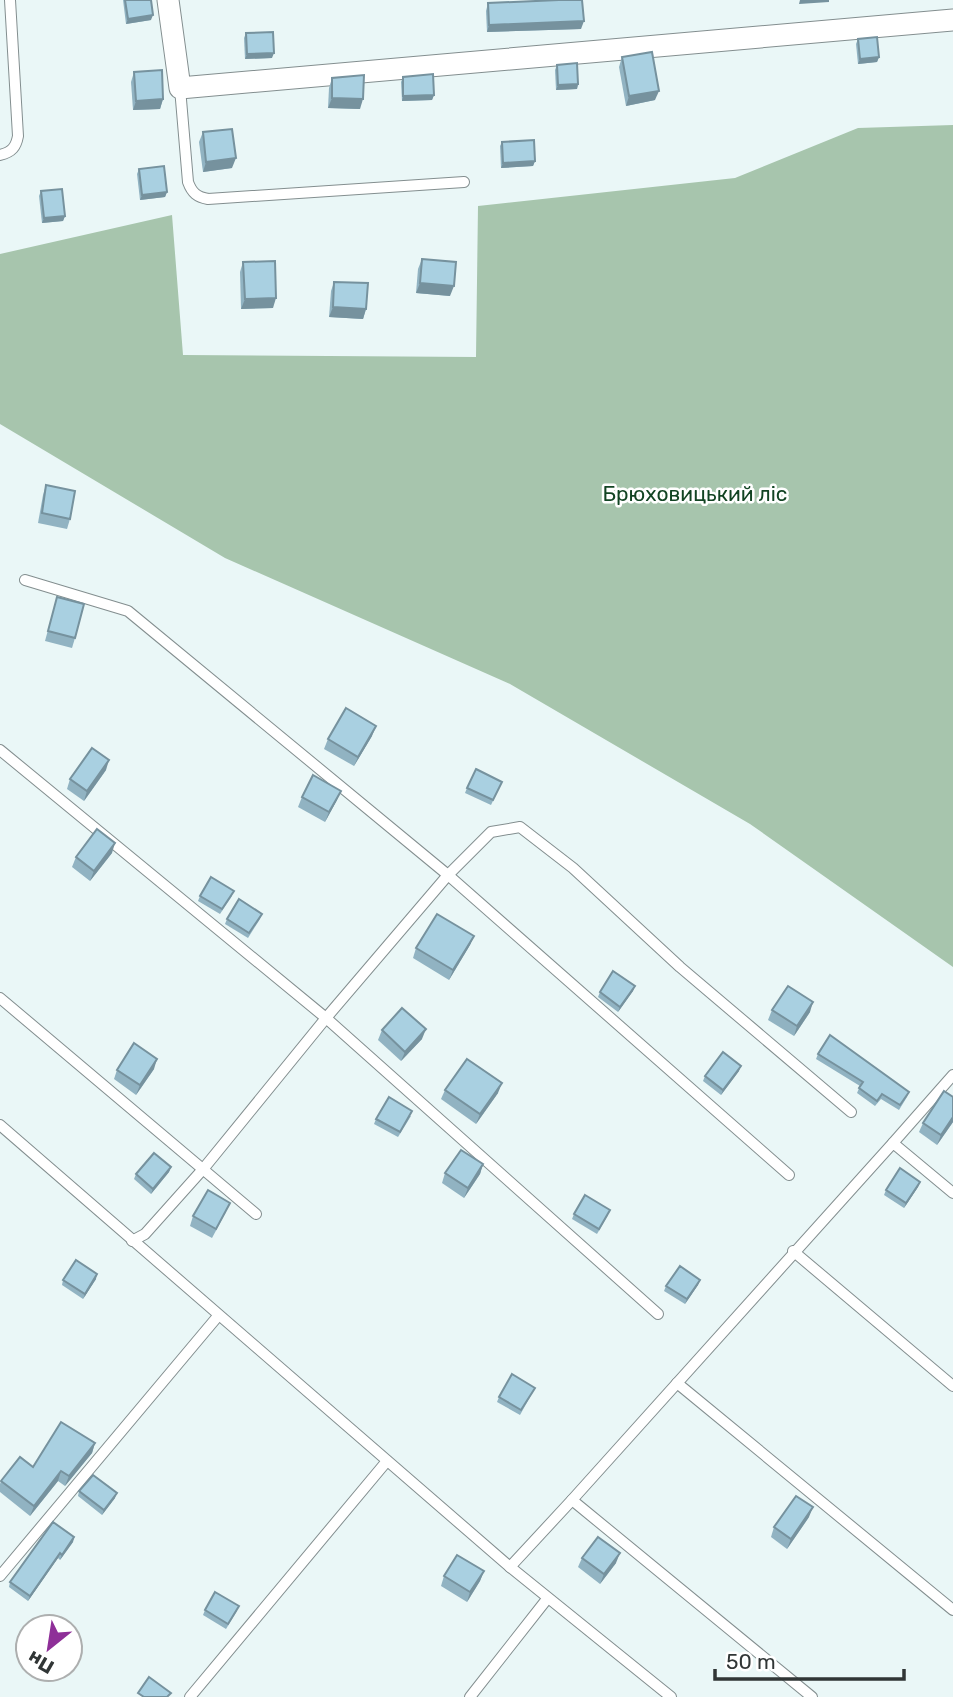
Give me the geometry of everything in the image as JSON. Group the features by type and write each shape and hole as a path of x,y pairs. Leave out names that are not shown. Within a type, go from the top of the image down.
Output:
{"street":[{"path":"168,0 180,88 953,20"}],"lane":[{"path":"0,155 10,152 17,145 18,136 10,0"},
{"path":"180,88 188,182 191,191 199,198 208,200 464,182"},
{"path":"25,580 128,611 448,875 789,1175"},
{"path":"0,750 326,1017 658,1314"},
{"path":"132,1241 145,1234 204,1168 326,1017 448,875 491,832 520,827 572,867 680,967 851,1112"},
{"path":"0,998 256,1214"},
{"path":"510,1567 953,1075"},
{"path":"0,1125 547,1599 671,1697"},
{"path":"893,1143 953,1193"},
{"path":"793,1251 953,1386"},
{"path":"0,1576 218,1316"},
{"path":"677,1383 953,1610"},
{"path":"190,1697 387,1461"},
{"path":"572,1500 812,1697"},
{"path":"470,1697 547,1599"}],"green space":[{"name":"Брюховицький ліс","path":"953,125 953,967 750,824 510,684 225,558 0,424 0,254 172,215 183,355 476,357 478,206 735,178 858,128"}],"building":[{"path":"125,0 151,0 153,15 128,19"},
{"path":"582,0 584,21 489,25 488,3"},
{"path":"273,32 274,53 247,54 246,33"},
{"path":"877,37 879,57 860,59 858,39"},
{"path":"652,52 659,91 629,96 622,57"},
{"path":"577,63 578,84 558,85 557,65"},
{"path":"162,70 163,99 136,101 134,72"},
{"path":"433,74 434,95 403,96 403,77"},
{"path":"364,75 363,99 332,98 332,78"},
{"path":"232,129 236,158 206,162 203,132"},
{"path":"534,140 535,161 503,163 502,142"},
{"path":"164,166 167,192 142,195 139,169"},
{"path":"62,189 65,216 44,218 41,191"},
{"path":"422,259 456,262 454,286 420,283"},
{"path":"275,261 276,298 245,299 243,262"},
{"path":"334,282 368,283 366,309 333,307"},
{"path":"46,485 75,491 70,519 42,513"},
{"path":"57,597 84,604 75,638 48,631"},
{"path":"346,708 376,726 358,757 328,739"},
{"path":"92,748 109,760 87,791 70,779"},
{"path":"476,769 502,782 493,800 467,788"},
{"path":"313,775 341,791 329,812 302,797"},
{"path":"97,829 115,843 94,871 76,857"},
{"path":"211,877 234,891 222,909 200,896"},
{"path":"239,899 262,914 249,933 227,919"},
{"path":"437,914 474,936 453,970 416,948"},
{"path":"613,971 635,986 620,1007 600,992"},
{"path":"788,986 813,1002 797,1026 772,1010"},
{"path":"402,1008 426,1029 405,1052 382,1030"},
{"path":"830,1035 909,1092 900,1105 882,1094 877,1101 859,1088 863,1082 818,1054"},
{"path":"134,1043 157,1059 140,1085 117,1070"},
{"path":"723,1052 741,1066 723,1090 705,1076"},
{"path":"467,1059 502,1083 480,1114 445,1090"},
{"path":"944,1091 953,1097 953,1117 941,1135 923,1123"},
{"path":"389,1097 412,1111 400,1132 376,1119"},
{"path":"461,1150 483,1164 468,1188 445,1173"},
{"path":"154,1153 171,1167 153,1189 136,1174"},
{"path":"900,1168 920,1182 906,1203 886,1190"},
{"path":"208,1190 230,1203 216,1229 193,1216"},
{"path":"585,1195 610,1210 599,1229 574,1214"},
{"path":"76,1260 97,1274 85,1294 63,1280"},
{"path":"680,1266 700,1280 687,1299 666,1286"},
{"path":"512,1374 535,1388 521,1410 499,1397"},
{"path":"61,1422 95,1443 69,1476 61,1471 34,1506 1,1481 20,1457 33,1467"},
{"path":"93,1475 117,1493 104,1510 79,1491"},
{"path":"796,1496 813,1507 791,1539 774,1527"},
{"path":"53,1522 74,1537 30,1596 10,1582"},
{"path":"598,1537 620,1553 604,1574 582,1558"},
{"path":"457,1555 484,1571 470,1592 444,1576"},
{"path":"215,1592 239,1606 228,1624 205,1610"},
{"path":"149,1677 171,1693 167,1697 144,1697 138,1693"}]}
